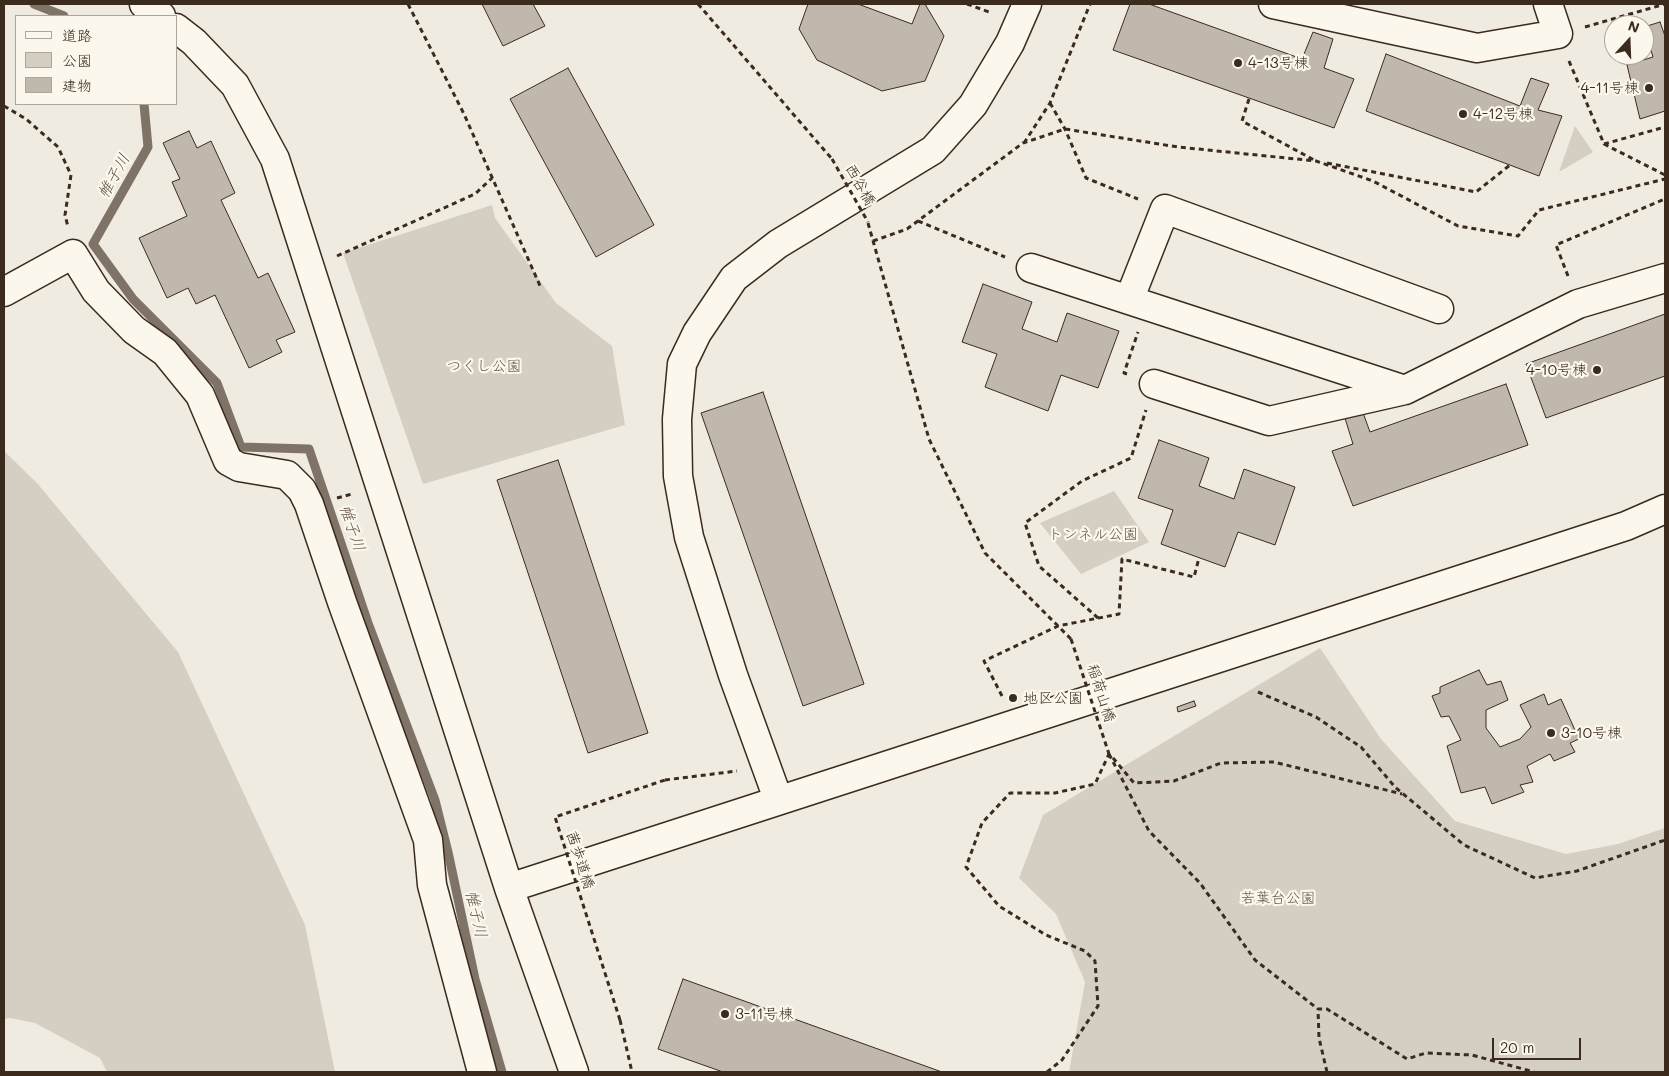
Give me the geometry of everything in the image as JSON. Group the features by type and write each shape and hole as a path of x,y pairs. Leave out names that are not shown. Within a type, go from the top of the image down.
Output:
{"street":[{"path":"144,4 159,15"},
{"path":"778,799 689,537 678,476 677,418 682,364 697,333 734,278 778,244 932,150 972,105 1010,42 1027,4"},
{"path":"1273,4 1476,48 1558,34 1548,4"},
{"path":"178,30 194,42 235,85 275,159 509,888 574,1072"},
{"path":"1138,303 1165,210 1439,309"},
{"path":"4,292 73,254 96,291 134,330 165,352 200,395 228,460 239,467 287,476 302,490 309,504 342,602 428,840 432,884 482,1072"},
{"path":"1031,268 1405,390"},
{"path":"1154,384 1269,421 1405,390 1578,304 1665,278"},
{"path":"509,888 778,799 1616,529 1665,509"}],"path":[{"path":"408,4 464,114 541,288"},
{"name":"西谷橋","path":"698,4 832,159 868,222 929,439 985,553 1071,639"},
{"path":"1023,143 1050,103 1090,4"},
{"path":"1665,4 1558,34 1604,144 1665,175"},
{"path":"1249,99 1242,121 1316,161 1373,181 1458,226 1518,236 1539,210 1665,179"},
{"path":"1050,103 1065,129 1086,178 1165,210"},
{"path":"4,106 26,119 58,147 71,175 66,215 73,254"},
{"path":"1604,144 1665,127"},
{"path":"873,241 907,229 1023,143 1065,129 1178,147 1316,161 1476,192 1510,165"},
{"path":"330,260 475,194 492,178"},
{"path":"1578,304 1556,245 1665,199"},
{"path":"918,221 1031,268"},
{"path":"1098,618 1039,566 1025,523 1082,481 1132,458 1154,384 1124,373 1138,303"},
{"path":"334,499 360,492"},
{"path":"1002,696 984,661 1058,626 1120,614 1122,559 1194,577 1199,558"},
{"name":"稲荷山橋","path":"1071,639 1109,754"},
{"path":"1258,692 1316,717 1361,747 1395,787 1464,845 1535,878 1577,871 1665,840"},
{"path":"1109,754 1134,782 1174,781 1221,763 1274,762 1405,795"},
{"path":"1109,754 1149,831 1200,883 1255,960 1318,1009 1327,1009 1407,1059 1426,1054 1472,1055 1534,1072"},
{"path":"1047,1072 1062,1060 1098,1006 1095,961 1085,951 1046,935 999,906 966,867 982,823 1010,793 1055,793 1095,784 1109,754"},
{"name":"茜歩道橋","path":"632,1072 620,1020 555,817 665,780 743,771"},
{"path":"1318,1009 1319,1038 1327,1072"}],"green space":[{"path":"1575,126 1593,152 1559,172"},
{"name":"つくし公園","path":"492,205 495,218 556,303 612,346 625,425 423,484 343,253"},
{"path":"4,451 37,483 178,652 305,925 335,1072 107,1072 100,1058 35,1023 10,1018 4,1019"},
{"name":"トンネル公園","path":"1114,491 1149,542 1081,574 1040,523"},
{"name":"若葉台公園","path":"1320,648 1381,739 1455,821 1566,854 1618,844 1665,828 1665,1072 1069,1072 1085,982 1056,914 1019,878 1043,815"}],"building":[{"path":"482,4 533,4 545,26 503,46"},
{"path":"808,4 858,4 912,24 920,4 925,4 944,36 925,81 882,91 817,60 799,29"},
{"name":"4-13号棟","path":"1130,4 1149,4 1302,59 1313,32 1333,39 1324,68 1354,79 1334,128 1113,50"},
{"name":"4-11号棟","path":"1660,22 1665,36 1665,111 1640,119 1627,65 1654,65 1654,24"},
{"name":"4-12号棟","path":"1386,54 1520,106 1531,78 1549,84 1538,110 1562,116 1539,176 1366,111"},
{"path":"568,68 654,225 596,257 510,99"},
{"path":"189,131 197,148 211,141 235,193 221,200 258,278 268,273 295,332 276,340 282,352 249,368 215,295 196,304 188,288 167,298 139,238 187,216 172,182 180,179 163,143"},
{"path":"983,284 1032,302 1022,329 1057,342 1067,313 1119,331 1098,388 1061,375 1048,411 985,387 997,354 962,342"},
{"name":"4-10号棟","path":"1665,314 1665,376 1546,418 1526,364"},
{"path":"1506,384 1528,445 1353,506 1332,451 1353,444 1344,415 1362,410 1370,432"},
{"path":"763,392 864,684 803,706 701,413"},
{"path":"1159,440 1209,458 1199,486 1234,499 1244,469 1295,487 1275,545 1238,532 1225,567 1161,544 1173,510 1138,498"},
{"path":"558,460 648,733 588,753 497,480"},
{"name":"3-10号棟","path":"1479,670 1487,685 1501,681 1508,700 1486,710 1486,728 1500,747 1520,739 1531,727 1520,705 1544,694 1548,705 1561,699 1579,739 1570,743 1575,752 1554,761 1550,754 1527,766 1533,782 1520,785 1524,792 1492,804 1485,787 1461,793 1447,746 1461,740 1449,716 1441,717 1432,696 1440,693 1440,687"},
{"path":"1194,701 1196,706 1178,712 1177,707"},
{"name":"3-11号棟","path":"683,979 942,1072 723,1072 658,1049"}],"waterway":[{"name":"帷子川","path":"34,4 62,15"},
{"name":"帷子川","path":"144,105 148,147 93,244 133,299 217,383 241,447 309,449 368,623 435,800 475,979 502,1072"}],"place":[{"name":"4-13号棟","path":"1238,63"},
{"name":"4-11号棟","path":"1649,88"},
{"name":"4-12号棟","path":"1463,114"},
{"name":"4-10号棟","path":"1597,370"},
{"name":"地区公園","path":"1013,698"},
{"name":"3-10号棟","path":"1551,733"},
{"name":"3-11号棟","path":"725,1014"}]}
